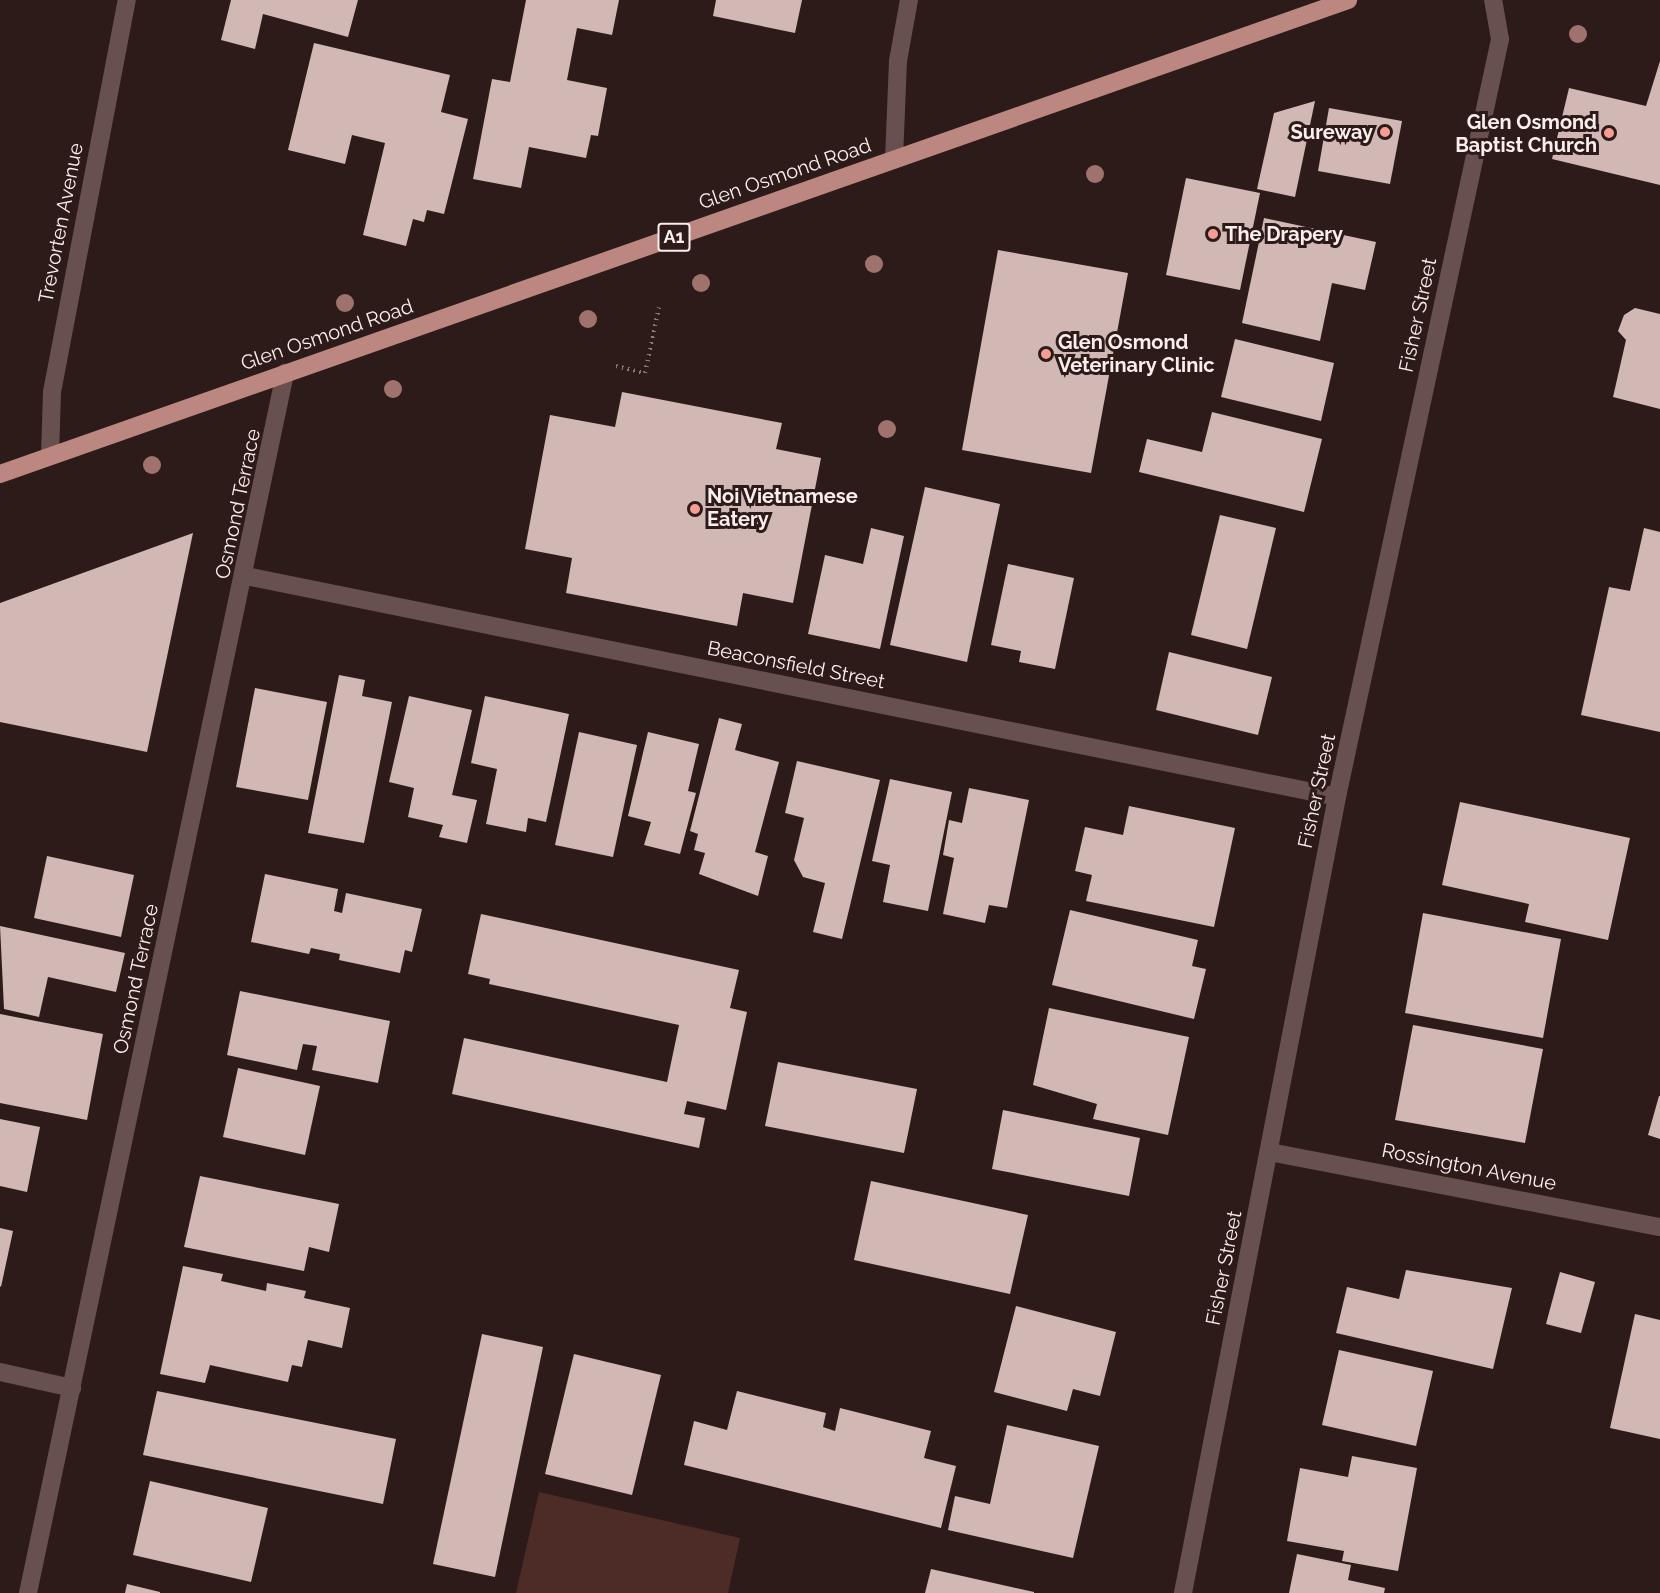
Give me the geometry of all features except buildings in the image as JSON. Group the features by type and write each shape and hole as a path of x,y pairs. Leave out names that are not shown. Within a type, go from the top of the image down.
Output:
{"highway":[{"name":"Glen Osmond Road","path":"0,474 1348,0"}],"street":[{"name":"Trevorten Avenue","path":"50,456 50,405 127,0"},
{"path":"894,160 897,72 909,0"},
{"name":"Fisher Street","path":"1183,1593 1337,797 1500,39 1493,0"},
{"name":"Osmond Terrace","path":"28,1593 246,576 285,373"},
{"name":"Beaconsfield Street","path":"246,576 1337,797"},
{"name":"Rossington Avenue","path":"1270,1152 1660,1227"},
{"path":"0,1372 72,1388"}],"path":[{"path":"616,366 645,373 659,307"}],"shaded area":[{"path":"539,1492 740,1538 728,1593 516,1593"}],"place":[{"name":"Sureway","path":"1385,132"},
{"name":"Glen Osmond Baptist Church","path":"1609,133"},
{"name":"The Drapery","path":"1213,234"},
{"name":"Glen Osmond Veterinary Clinic","path":"1046,354"},
{"name":"Noi Vietnamese Eatery","path":"695,509"}]}
